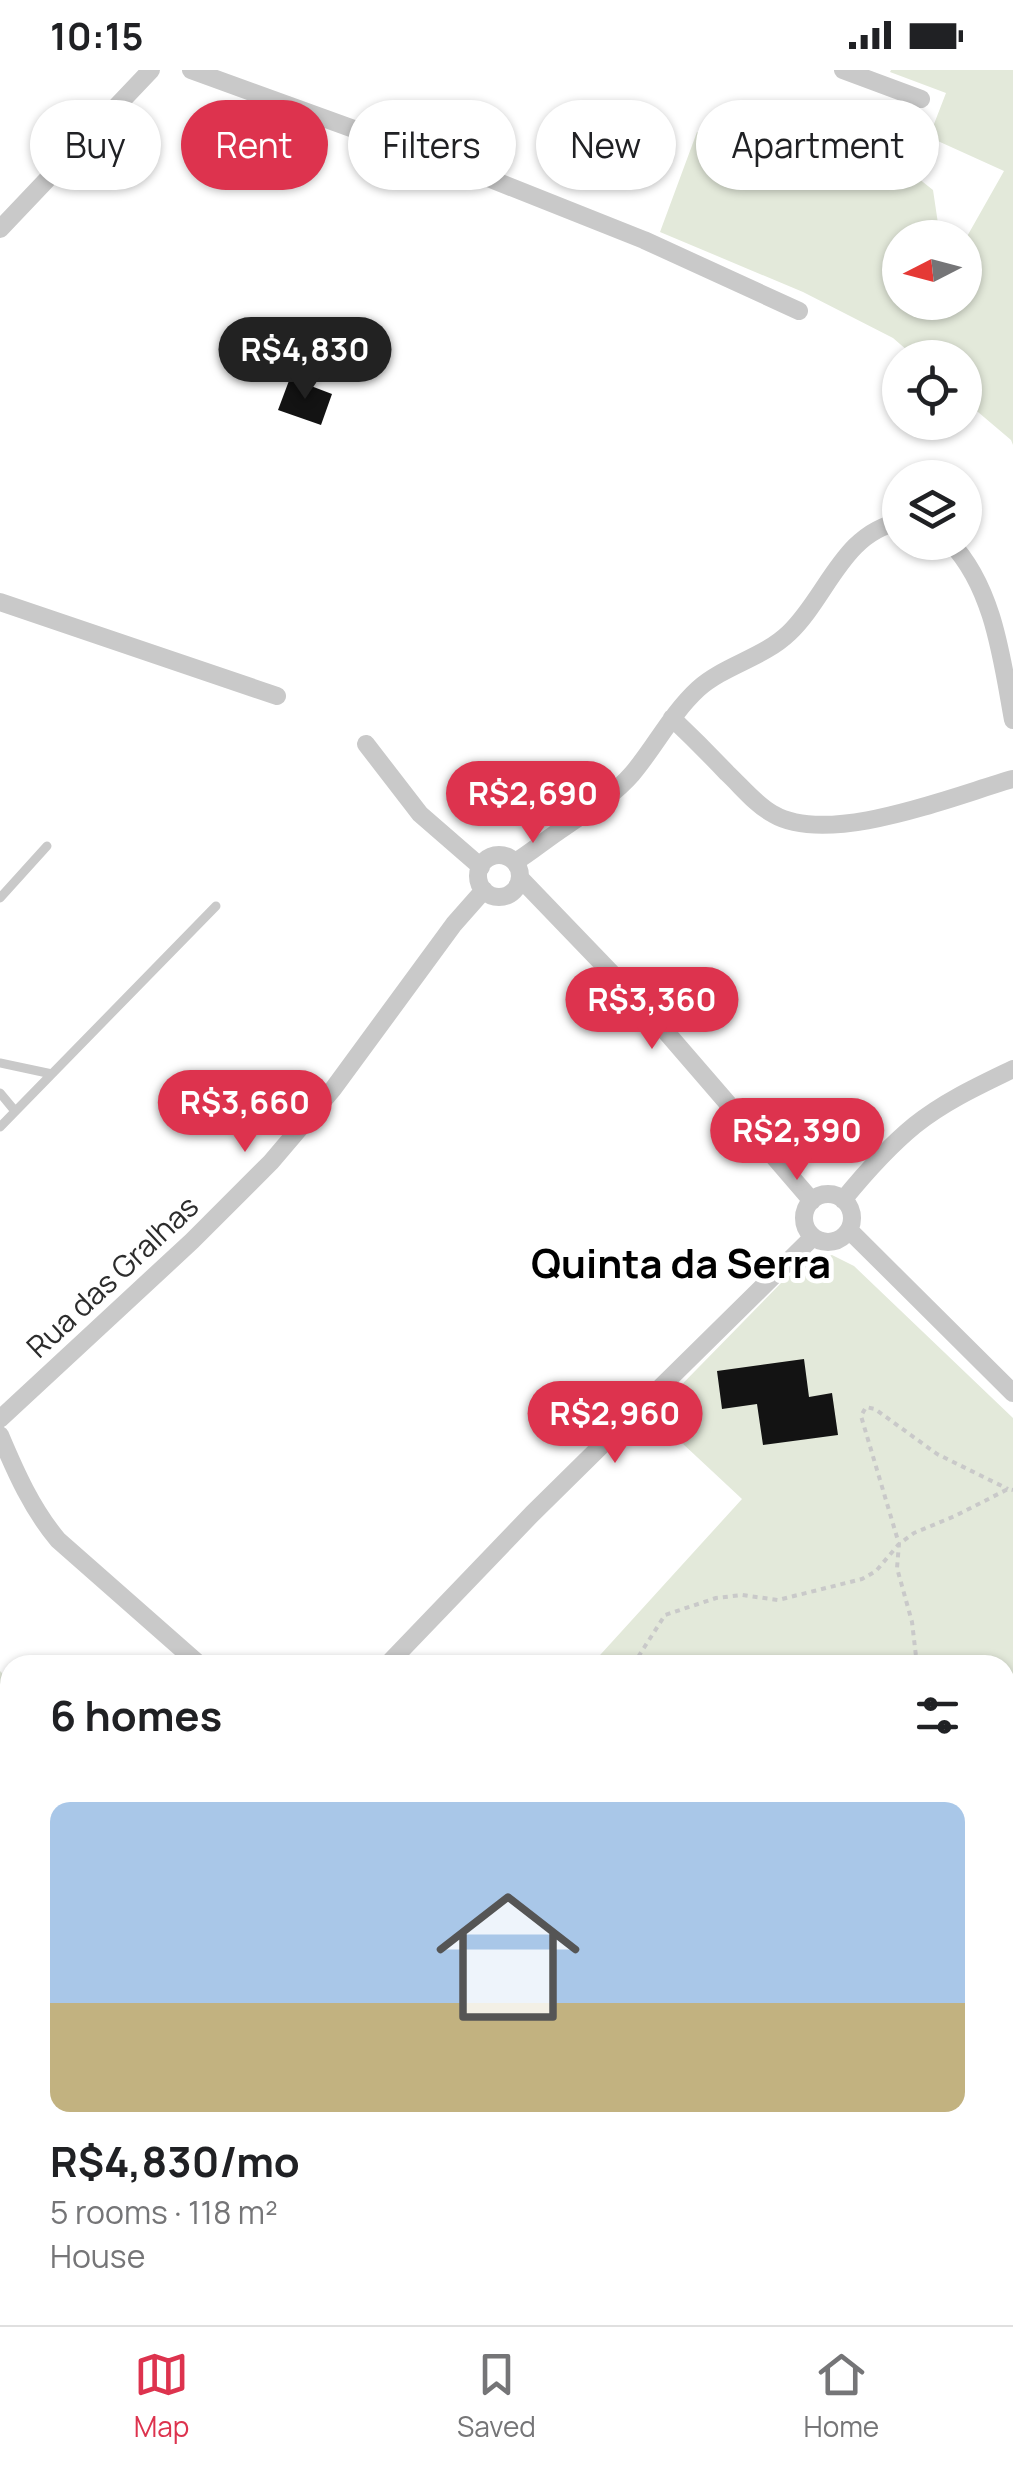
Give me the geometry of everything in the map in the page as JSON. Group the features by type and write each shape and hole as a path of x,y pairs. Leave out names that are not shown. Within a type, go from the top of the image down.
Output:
{"street":[{"path":"0,228 152,70"},
{"path":"191,70 644,240 799,311"},
{"path":"843,70 921,98"},
{"path":"812,1201 518,870 500,856 492,856 479,875 484,890 498,897 514,892 518,870 626,780 701,686 773,647 790,632 854,546 882,527"},
{"path":"964,560 986,603 1013,720"},
{"path":"0,602 277,696"},
{"path":"672,718 759,804 782,819 813,826 839,826 887,816 1013,778"},
{"path":"366,744 420,814 481,867"},
{"name":"Rua das Gralhas","path":"0,1419 271,1162 333,1089 454,924 484,890"},
{"path":"843,1200 878,1158 916,1124 955,1098 1013,1069"},
{"path":"827,1194 843,1200 851,1214 849,1230 828,1242 813,1237 804,1223 812,1201 827,1194"},
{"path":"849,1230 1013,1393"},
{"path":"397,1655 532,1514 813,1237"},
{"path":"0,1436 34,1508 58,1540 189,1655"}],"lane":[{"path":"0,898 47,846"},
{"path":"0,1127 216,906"},
{"path":"0,1063 52,1074"},
{"path":"0,1093 15,1111"}],"path":[{"path":"916,1655 912,1622 897,1568 899,1544 861,1416 866,1407 875,1409 937,1454 1010,1490"},
{"path":"639,1655 665,1615 716,1598 742,1595 778,1600 862,1579 876,1571 914,1532 1010,1490"}],"green space":[{"path":"1013,70 1013,445 982,415 982,340 895,340 803,292 660,232 696,135 696,190 933,190 937,220 882,220 882,320 982,320 982,220 976,220 1004,171 939,142 939,111 946,93 890,72"},
{"path":"832,1255 854,1266 1013,1418 1013,1655 600,1655 742,1499 652,1415 783,1281 809,1261"}],"building":[{"path":"290,378 332,394 321,425 278,410"},
{"path":"804,1359 809,1397 832,1393 838,1435 763,1445 757,1404 722,1409 717,1371"}],"district":[{"name":"Quinta da Serra","path":"681,1262"}]}
